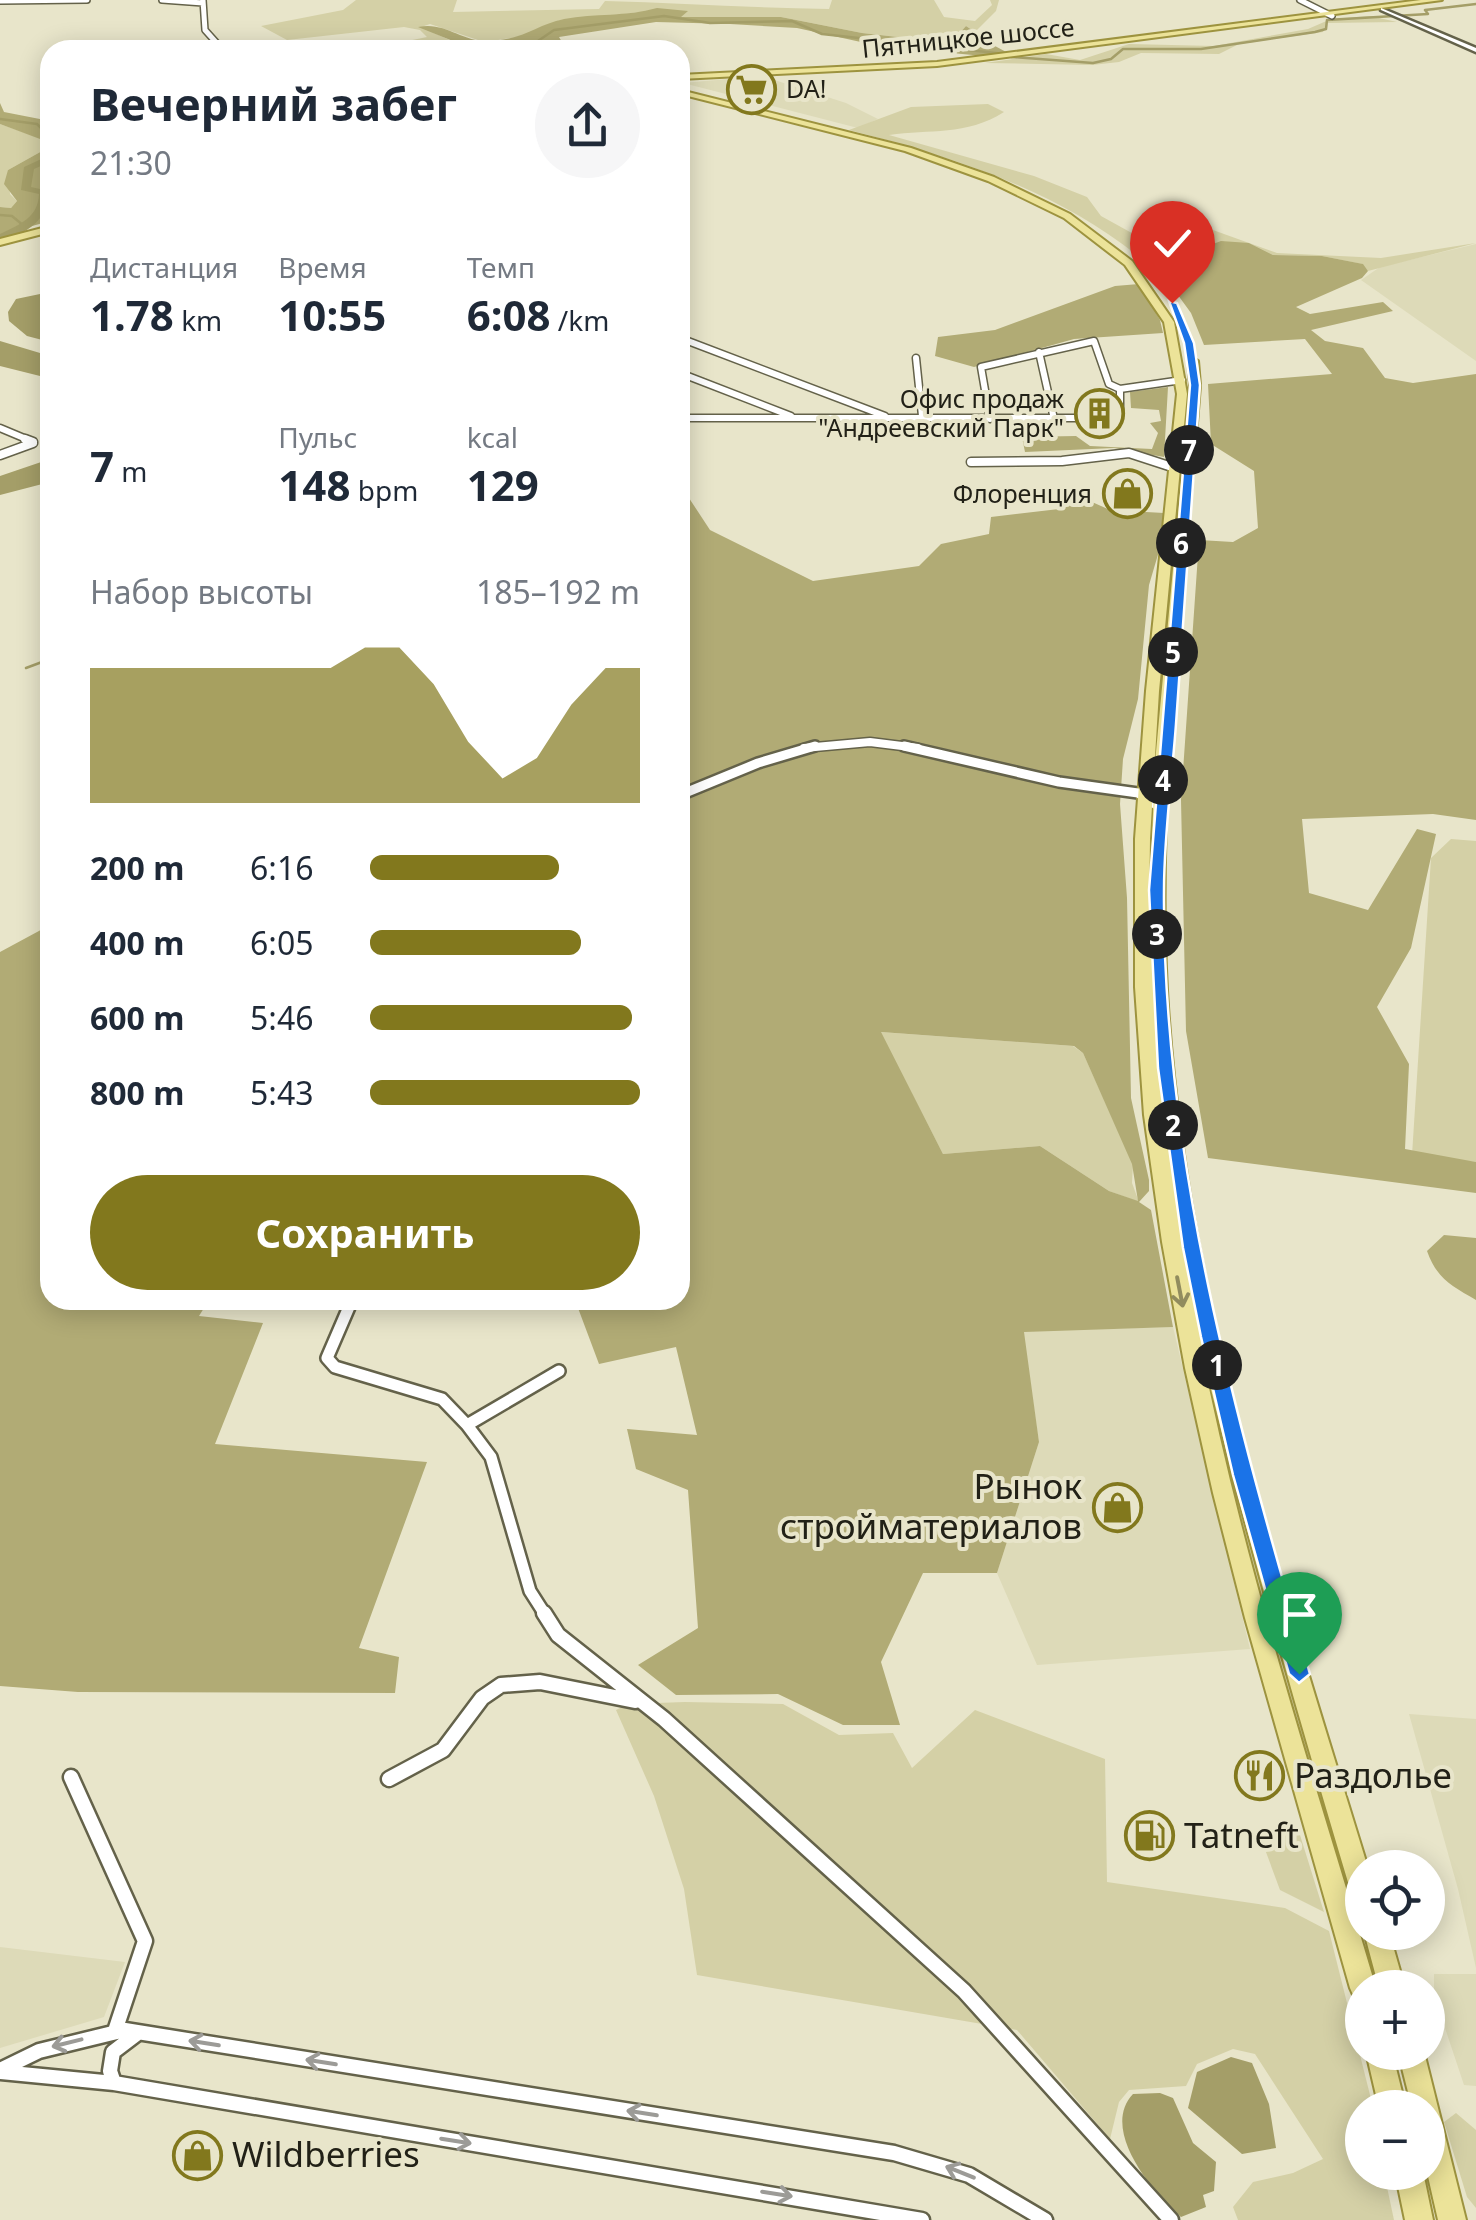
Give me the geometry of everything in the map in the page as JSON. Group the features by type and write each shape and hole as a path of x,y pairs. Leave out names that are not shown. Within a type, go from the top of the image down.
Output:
{"main road":[{"name":"Пятницкое шоссе","path":"690,80 700,75 914,67 1438,0"},
{"path":"1383,9 1476,50"},
{"path":"690,89 897,145 995,177 1098,230 1132,256 1160,286"},
{"path":"690,89 931,158 1004,186 1064,216 1115,250 1150,286 1176,332 1182,380 1153,800 1159,992 1192,1248 1242,1475 1351,1850"},
{"path":"0,242 40,234"},
{"path":"1172,303 1183,325"},
{"path":"1189,343 1195,385 1153,800 1140,873 1143,990 1154,1125 1172,1249 1219,1479 1357,1970"},
{"path":"1445,2189 1452,2220"},
{"path":"1413,2190 1420,2220"}],"street":[{"path":"0,2 87,0"},
{"path":"162,0 204,2 205,30 214,40"},
{"path":"1300,0 1332,16"},
{"path":"990,419 981,367 1039,352 1094,341 1108,384 1120,389 1145,382 1182,380"},
{"path":"690,342 888,417"},
{"path":"1039,352 1054,419"},
{"path":"916,358 922,416"},
{"path":"690,377 800,420"},
{"path":"690,416 800,420 1120,415 1124,405 1120,389"},
{"path":"0,428 34,442 0,455"},
{"path":"971,462 1062,461 1129,453 1175,468"},
{"path":"690,790 760,758 836,742 875,741 1032,778 1153,800"},
{"path":"347,1310 327,1358 335,1367 442,1398 468,1425 491,1457 530,1592 558,1636 636,1701 664,1719 964,1991 1171,2220"},
{"path":"468,1425 559,1371"},
{"path":"389,1779 416,1769 450,1744 477,1701 495,1686 517,1680 636,1701"},
{"path":"1300,1776 1310,1785 1321,1786 1328,1774"},
{"path":"71,1778 145,1941 115,2031"},
{"path":"0,2071 39,2050 115,2031 138,2033 894,2153 970,2175 1027,2214 1045,2220"},
{"path":"114,2084 110,2071 113,2052 138,2033"},
{"path":"0,2071 114,2084 922,2220"}],"shaded area":[{"path":"356,0 457,0 453,12 599,9 605,1 829,9 832,0 934,0 944,17 975,21 992,5 990,0 999,0 996,11 975,32 966,26 952,43 862,33 781,17 679,17 643,12 560,20 529,35 498,40 478,40 430,24 421,27 450,40 412,40 427,37 420,30 404,27 287,40 261,26 343,10"},
{"path":"657,8 688,11 681,17 781,17 862,33 951,43 966,26 975,32 974,44 995,46 1008,53 983,56 879,46 797,28 656,22 559,37 561,40 499,40 564,19"},
{"path":"1370,16 1397,22 1327,23 1323,32 1239,44 1219,54 1141,53 1119,62 1092,65 985,63 1046,54 1080,60 1129,44 1214,46 1308,29 1331,19"},
{"path":"418,27 436,27 477,40 450,40"},
{"path":"762,76 846,103 878,119 858,128 690,82"},
{"path":"0,103 4,112 40,119 40,139 0,124"},
{"path":"988,104 1004,112 962,128 889,135 1034,176 1087,197 1101,216 1139,237 1199,225 1277,253 1381,258 1476,243 1368,271 1362,264 1322,256 1273,255 1249,243 1171,247 1183,254 1159,269 1169,283 1098,227 1020,186 936,155 849,130 911,107"},
{"path":"0,124 40,138 40,152 8,170 10,194 17,201 11,208 0,207"},
{"path":"40,152 40,224 0,235 0,207 11,208 17,201 4,184 8,170"},
{"path":"1221,241 1249,243 1273,255 1322,256 1363,264 1368,271 1362,278 1296,307 1310,314 1383,302 1393,311 1311,330 1325,341 1363,348 1385,378 1413,383 1476,374 1476,820 1433,814 1302,819 1309,893 1368,910 1417,829 1436,834 1411,948 1377,1007 1409,1064 1405,1149 1476,1162 1476,1193 1208,1158 1186,1031 1181,800 1199,540 1233,542 1258,528 1254,471 1211,444 1208,384 1332,374 1305,339 1204,345 1191,313 1159,269 1182,254 1167,247 1205,247"},
{"path":"1476,244 1476,361 1361,280 1380,267"},
{"path":"1139,284 1160,320 1163,333 1074,339 974,367 935,356 938,337 995,330 1115,286"},
{"path":"40,294 40,339 27,336 9,321 8,312 16,299"},
{"path":"0,341 40,353 40,376 0,366"},
{"path":"1168,387 1164,457 1114,448 1025,452 1022,437 1076,436 1090,446 1152,449 1158,433 1150,423 1161,421 1159,410 1131,408 1130,392"},
{"path":"40,462 40,485 0,495 0,476"},
{"path":"1083,498 1110,510 1164,513 1162,541 1149,585 1138,699 1123,759 1120,804 1127,898 1131,1098 1149,1180 1149,1191 1139,1202 1151,1210 1173,1327 1024,1332 1039,1442 997,1573 923,1573 881,1662 900,1725 843,1725 778,1694 676,1695 638,1665 698,1628 688,1490 636,1469 627,1429 697,1435 676,1347 599,1364 579,1310 690,1310 690,500 710,530 813,581 919,566 941,544 989,534 991,517 1059,509","holes":["881,1032 1074,1046 1083,1053 1132,1164 1138,1201 1109,1191 1040,1146 943,1154"]},
{"path":"1451,839 1476,841 1476,1162 1412,1155 1431,858"},
{"path":"1149,861 1166,1121 1201,1330 1235,1476 1320,1775 1314,1776 1249,1552 1195,1324 1158,1094 1150,978"},
{"path":"40,930 40,1310 203,1310 199,1316 263,1323 215,1444 427,1462 359,1648 399,1657 395,1693 78,1692 0,1686 0,952"},
{"path":"880,1032 1073,1046 1083,1053 1133,1164 1132,1183 1139,1202 1109,1191 1040,1146 943,1154"},
{"path":"1444,1235 1476,1238 1476,1300 1446,1281 1431,1261 1427,1251"},
{"name":"Рынок стройматериалов","path":"1173,1327 1250,1649 1037,1665 997,1573 1039,1442 1023,1331"},
{"path":"628,1704 783,1704 839,1735 893,1733 912,1768 975,1710 1105,1759 1107,1882 1285,1908 1329,1931 1345,1995 1345,2070 1364,2070 1369,2090 1345,2090 1345,2190 1388,2190 1394,2220 1238,2220 1233,2207 1253,2182 1293,2173 1323,2159 1255,2054 1233,2049 1197,2064 1186,2086 1129,2090 1119,2102 1110,2139 1017,2030 697,1975 684,1889 654,1796 616,1710"},
{"path":"1409,1714 1476,1719 1476,1968 1458,1889"},
{"path":"1295,1832 1300,1835 1324,1912 1280,1890 1263,1844 1267,1838"},
{"path":"0,1947 125,1962 104,2017 0,2048"},
{"path":"1445,1974 1476,1974 1476,2086 1464,2085 1445,2028"},
{"path":"1231,2057 1252,2063 1269,2104 1276,2148 1242,2154 1188,2108 1197,2072"},
{"path":"1160,2093 1173,2098 1193,2143 1216,2162 1214,2191 1203,2195 1206,2207 1181,2217 1156,2192 1133,2159 1122,2124 1124,2108 1133,2094"},
{"path":"1456,2113 1476,2130 1476,2208 1467,2197 1445,2121"}],"waterway":[{"path":"1011,57 1093,63 1111,59 1123,49 1201,49 1315,32 1326,29 1327,20 1428,14 1425,10 1476,4"},
{"path":"539,40 554,30 664,16 710,23 792,21 822,34 1005,54"},
{"path":"0,119 40,127"},
{"path":"40,162 29,167 26,190 40,191"},
{"path":"3,237 40,213"},
{"path":"0,215 12,216 24,226"},
{"path":"26,668 40,663"}],"place":[{"name":"DA!","path":"751,89"},
{"name":"Офис продаж \"Андреевский Парк\"","path":"1099,413"},
{"name":"Флоренция","path":"1127,494"},
{"name":"Рынок стройматериалов","path":"1117,1507"},
{"name":"Раздолье","path":"1259,1776"},
{"name":"Tatneft","path":"1149,1836"},
{"name":"Wildberries","path":"197,2155"}],"route":[{"path":"1172,303 1189,343 1195,385 1156,890 1166,1068 1192,1248 1210,1337 1242,1475 1299,1674"}]}
